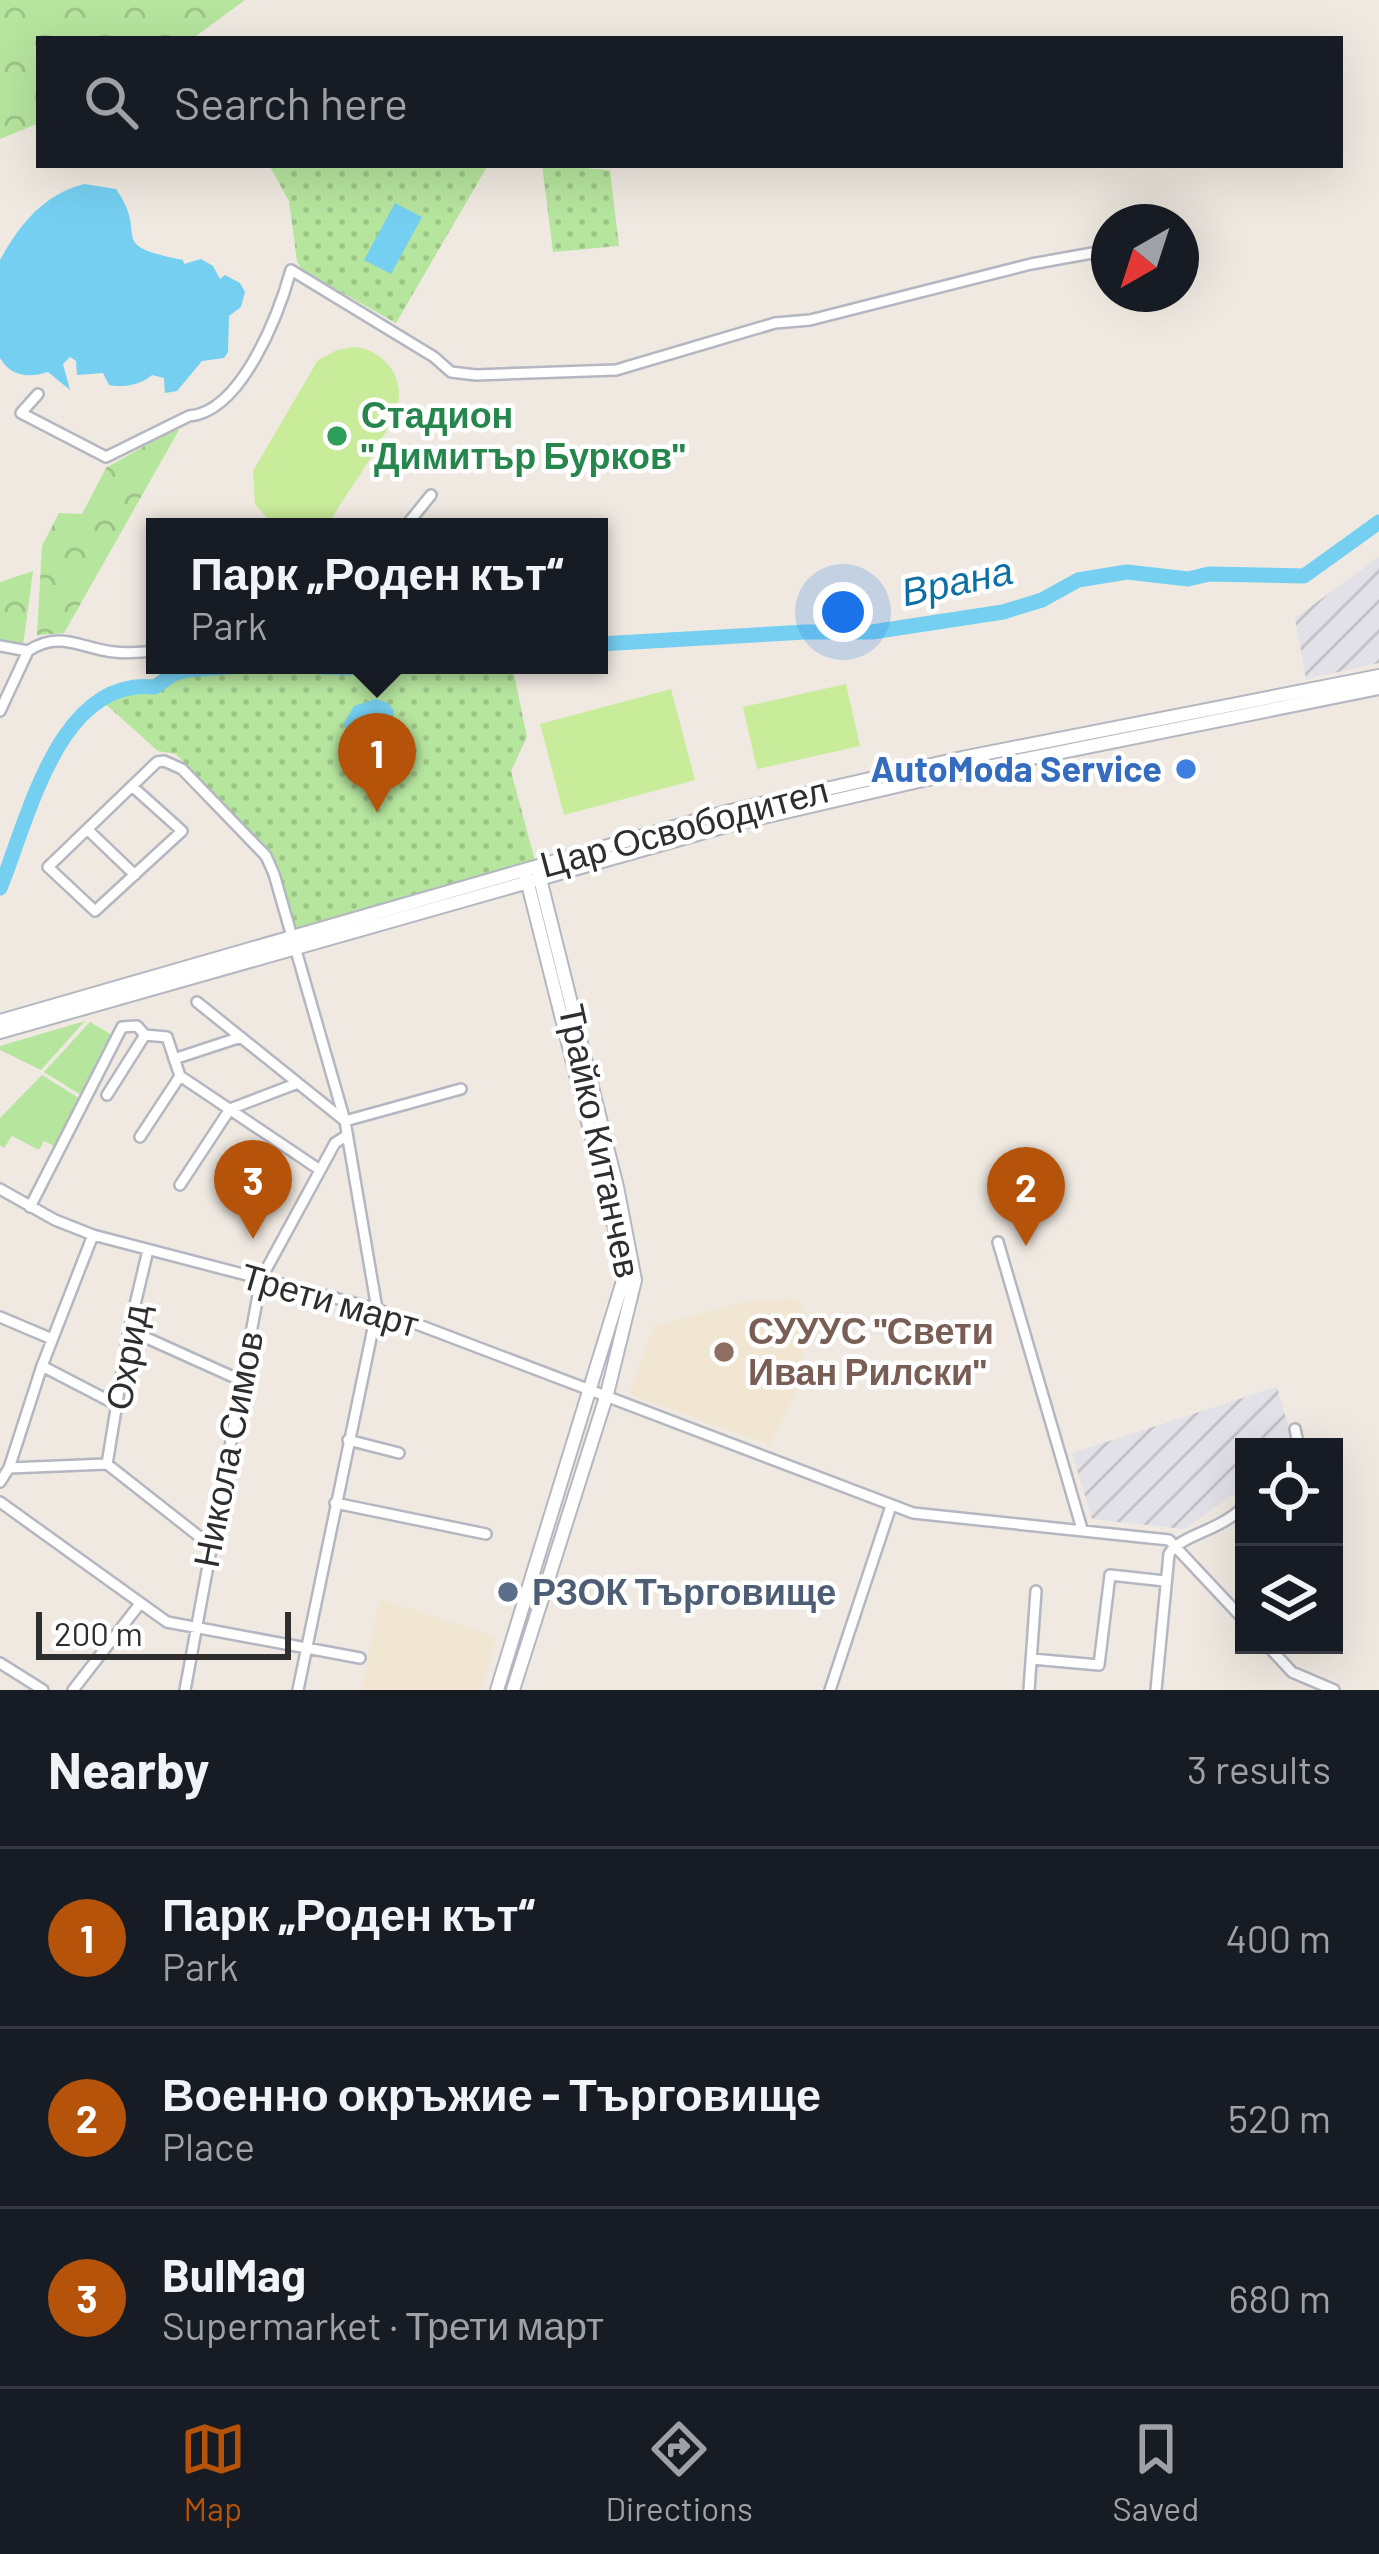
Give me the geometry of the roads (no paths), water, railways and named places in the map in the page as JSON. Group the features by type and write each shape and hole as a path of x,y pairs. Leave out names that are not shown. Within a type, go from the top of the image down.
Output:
{"street":[{"path":"38,394 21,413 106,457 200,415 230,392 250,366 282,306 291,270 452,372 525,375 616,370 775,322 810,320 1091,253"},
{"path":"412,518 431,495"},
{"path":"0,711 28,651 44,640 113,652 146,651"},
{"path":"0,646 28,651"},
{"name":"Цар Освободител","path":"0,1032 726,812 962,758 1379,676"},
{"name":"Цар Освободител","path":"532,874 902,785 1379,688"},
{"path":"134,787 182,831 95,911 48,867 157,762 182,769 266,856 345,1121 377,1309 298,1690"},
{"path":"88,830 135,875"},
{"name":"Трайко Китанчев","path":"497,1690 635,1280 532,874"},
{"name":"Цар Освободител","path":"0,1021 293,943"},
{"path":"197,1002 345,1121"},
{"path":"29,1207 122,1027 137,1026 145,1035 167,1037 180,1076 320,1170"},
{"path":"107,1095 145,1035"},
{"path":"174,1058 241,1037"},
{"path":"140,1137 180,1076"},
{"path":"180,1185 230,1109 298,1083"},
{"path":"345,1121 461,1089"},
{"name":"Никола Симов","path":"185,1690 261,1279 335,1143 346,1136"},
{"name":"Трети март","path":"0,1189 93,1235 377,1309 891,1506 929,1517 1082,1529 1174,1544"},
{"path":"0,1482 93,1235"},
{"path":"998,1242 1082,1529"},
{"name":"Охрид","path":"107,1464 129,1330 148,1250"},
{"path":"0,1317 52,1339"},
{"path":"129,1330 240,1380"},
{"path":"42,1366 119,1406"},
{"name":"Трайко Китанчев","path":"513,1690 600,1391"},
{"path":"1295,1429 1297,1438"},
{"path":"348,1440 399,1453"},
{"path":"9,1468 107,1464 210,1545"},
{"path":"0,1502 167,1622 359,1658"},
{"path":"335,1503 486,1534"},
{"path":"830,1690 891,1506"},
{"path":"1156,1690 1169,1554 1174,1544 1235,1517"},
{"path":"1174,1544 1235,1609"},
{"path":"1032,1659 1100,1665 1110,1575 1165,1581"},
{"path":"1029,1690 1036,1591"},
{"path":"74,1690 139,1605"},
{"path":"1275,1654 1292,1672 1334,1690"},
{"path":"0,1663 43,1690"},
{"path":"1289,1690 1292,1672"}],"water":[{"path":"84,184 116,189 136,244 184,264 201,259 213,266 220,279 225,275 240,283 245,292 241,307 229,316 224,358 202,361 177,391 165,393 164,378 152,375 120,386 109,385 103,373 77,375 76,361 70,357 63,364 70,390 48,372 21,374 0,358 0,260 33,213"},
{"path":"395,203 422,217 391,274 364,260"},
{"path":"376,699 394,711 390,741 385,745 362,742 358,748 366,757 389,757 389,771 378,779 359,765 344,723 354,706"}],"waterway":[{"name":"Врана","path":"608,643 872,632 1003,612 1042,600 1078,580 1127,572 1188,579 1209,574 1304,576 1379,522"},
{"name":"Врана","path":"0,888 36,792 71,728 94,704 122,690 155,687 173,674"}],"place":[{"name":"Стадион \"Димитър Бурков\"","path":"337,436"},
{"name":"AutoModa Service","path":"1186,769"},
{"name":"Парк „Роден кът“","path":"377,812"},
{"name":"BulMag","path":"253,1239"},
{"name":"Военно окръжие - Търговище","path":"1026,1246"},
{"name":"СУУУС \"Свети Иван Рилски\"","path":"724,1352"},
{"name":"РЗОК Търговище","path":"508,1592"}]}
